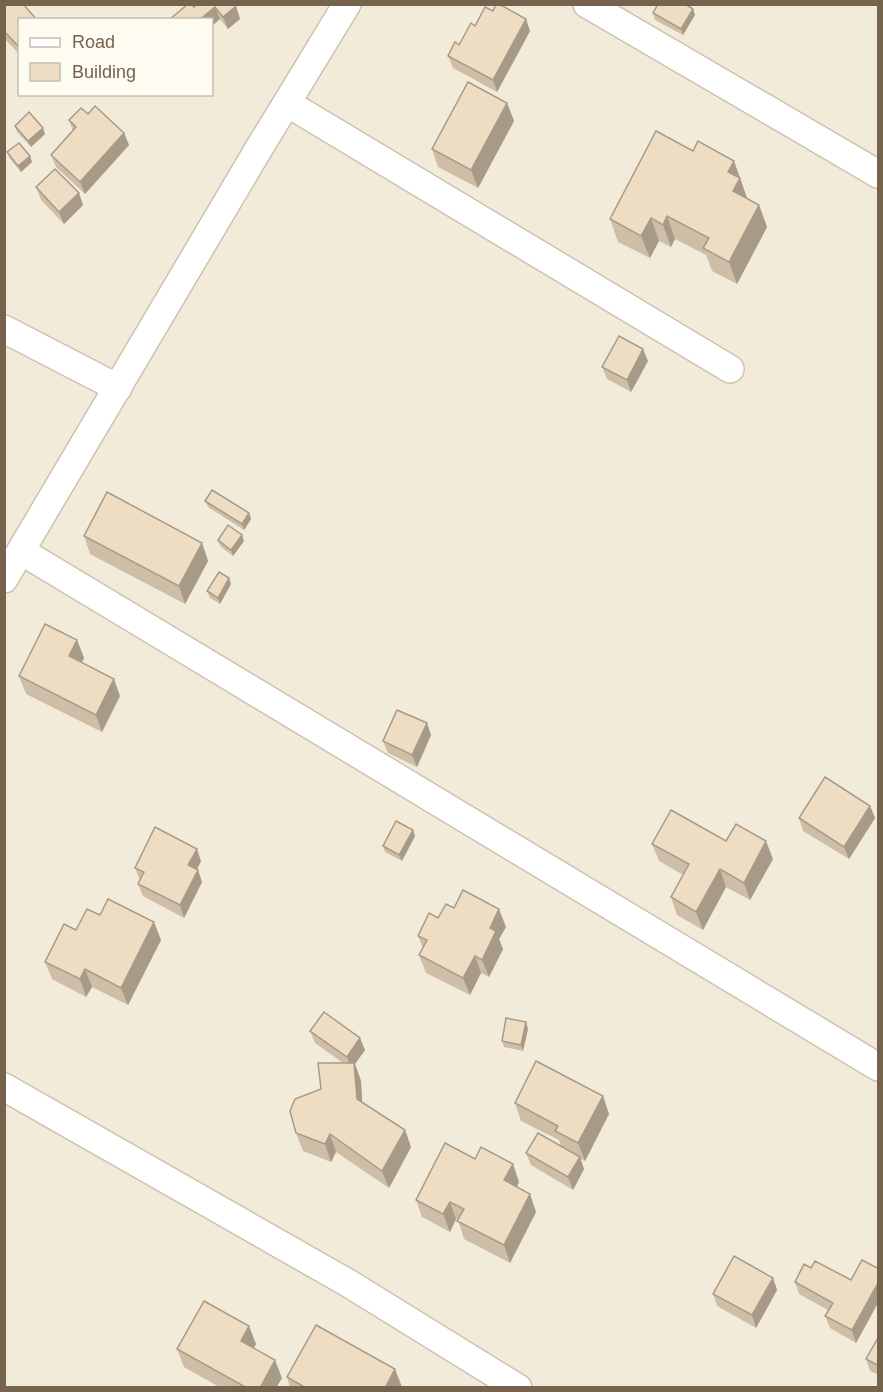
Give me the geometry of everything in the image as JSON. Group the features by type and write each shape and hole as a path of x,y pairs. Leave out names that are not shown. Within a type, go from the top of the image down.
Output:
{"street":[{"path":"587,4 879,174"},
{"path":"4,579 287,103 337,10"},
{"path":"287,103 730,369"},
{"path":"4,329 118,388"},
{"path":"21,551 879,1067"},
{"path":"4,1087 348,1283 518,1388"}],"shaded area":[{"path":"5,5 878,5 878,1387 5,1387"}],"building":[{"path":"4,4 23,4 35,18 18,18 18,46 4,31"},
{"path":"188,4 194,7 197,4 235,4 236,6 223,17 215,7 201,18 171,18"},
{"path":"496,4 526,19 493,80 448,56 455,42 459,45 471,23 475,26 485,7 493,11"},
{"path":"658,4 685,4 693,9 681,29 653,13"},
{"path":"468,82 507,103 471,170 432,149"},
{"path":"95,106 124,133 80,182 51,155 76,127 69,120 81,108 88,114"},
{"path":"29,112 43,128 28,141 15,126"},
{"path":"656,131 693,151 698,141 734,161 728,172 740,178 733,191 759,205 729,262 703,248 709,238 667,216 663,225 651,218 641,236 610,219"},
{"path":"19,143 30,156 18,166 7,152"},
{"path":"55,169 79,193 59,212 36,187"},
{"path":"619,336 643,349 627,380 602,367"},
{"path":"212,490 249,513 242,524 205,501"},
{"path":"107,492 202,543 179,586 84,536"},
{"path":"228,525 242,535 231,550 218,540"},
{"path":"219,572 229,578 218,598 207,591"},
{"path":"45,624 77,640 69,656 114,679 96,715 19,676"},
{"path":"397,710 427,723 412,755 383,741"},
{"path":"825,777 870,806 844,847 799,818"},
{"path":"671,810 726,841 736,824 766,841 744,883 720,869 696,912 671,897 689,864 652,844"},
{"path":"396,821 413,830 399,855 383,846"},
{"path":"155,827 197,849 188,865 198,870 180,905 138,884 144,872 135,868"},
{"path":"463,890 499,909 490,928 496,931 482,960 475,956 463,978 419,955 427,940 418,936 429,913 438,918 446,904 454,908"},
{"path":"108,899 154,922 121,988 85,969 80,979 45,962 64,924 76,930 87,909 100,915"},
{"path":"324,1012 360,1038 347,1057 310,1031"},
{"path":"506,1018 526,1022 521,1045 502,1041"},
{"path":"536,1061 603,1096 578,1143 555,1131 558,1126 515,1103"},
{"path":"318,1063 354,1063 357,1099 405,1130 382,1171 330,1134 325,1144 296,1133 290,1111 295,1099 321,1089"},
{"path":"538,1133 580,1157 568,1177 526,1153"},
{"path":"445,1143 475,1159 481,1147 513,1164 504,1180 530,1194 504,1245 457,1221 464,1209 450,1202 443,1214 416,1200"},
{"path":"734,1256 773,1278 752,1315 713,1294"},
{"path":"862,1260 879,1269 879,1281 852,1330 825,1316 833,1303 795,1282 804,1264 811,1268 815,1261 851,1280"},
{"path":"204,1301 249,1326 241,1341 275,1360 260,1388 247,1388 177,1349"},
{"path":"316,1325 395,1369 385,1388 306,1388 287,1377"},
{"path":"879,1336 879,1366 866,1359"}]}
